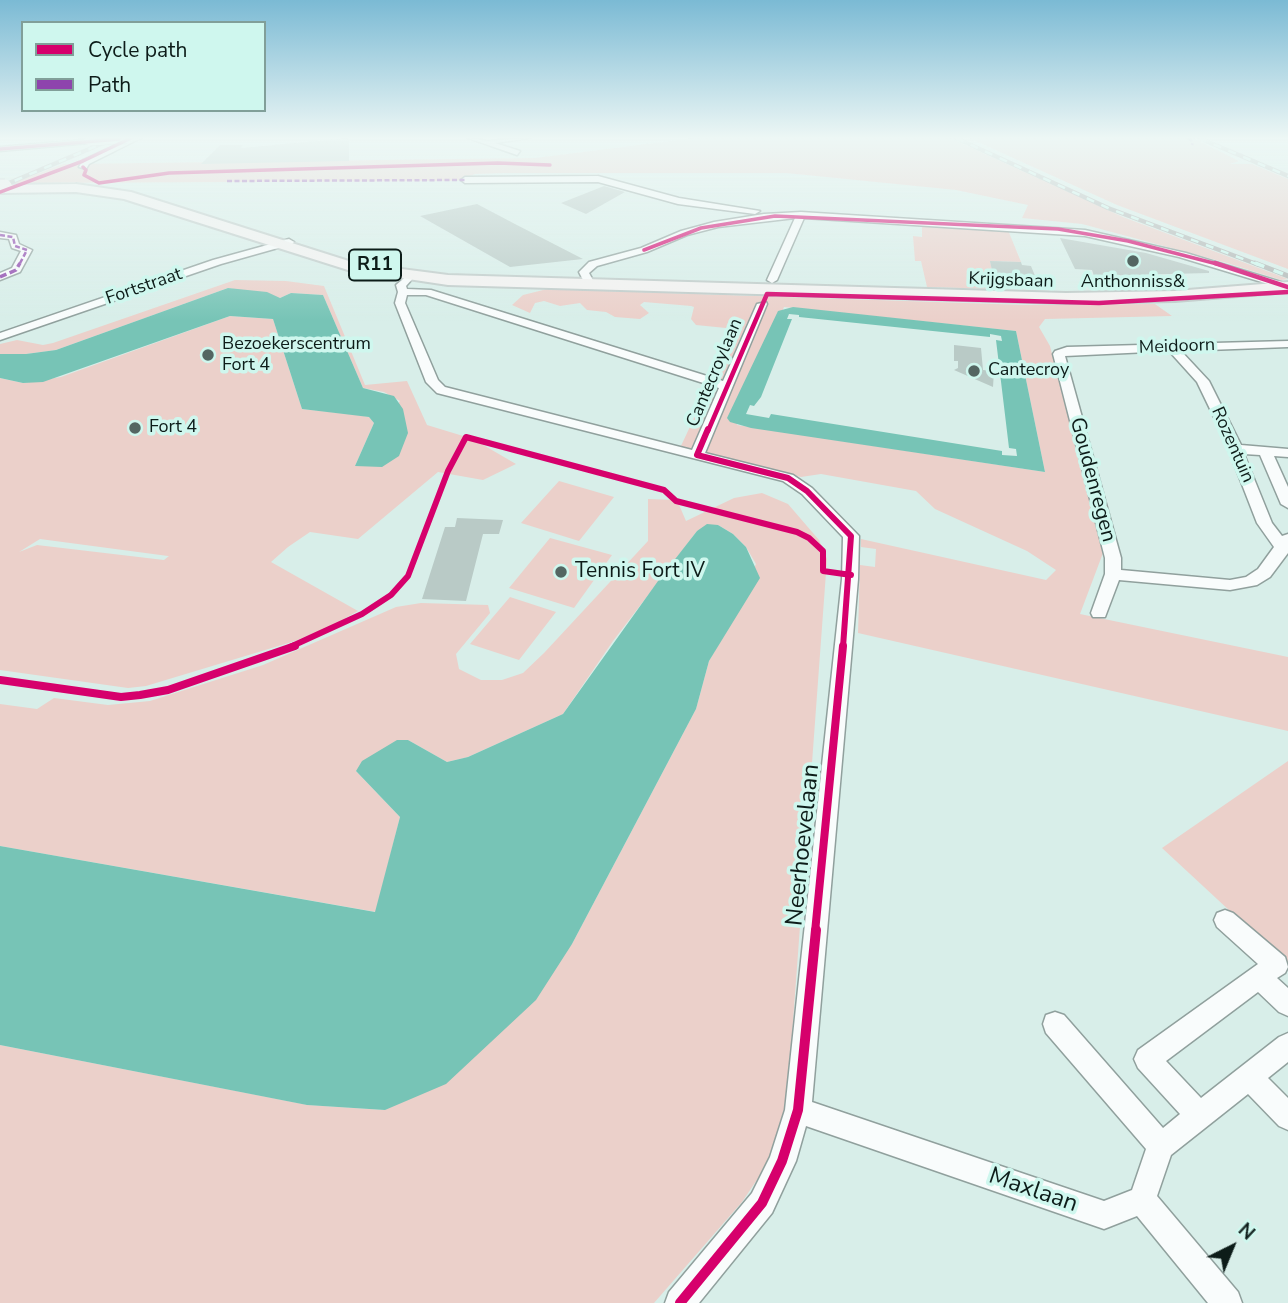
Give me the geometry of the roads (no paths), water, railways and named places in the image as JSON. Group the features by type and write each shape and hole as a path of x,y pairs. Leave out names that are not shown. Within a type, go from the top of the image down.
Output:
{"main road":[{"name":"Krijgsbaan","path":"147,199 406,284 564,285 588,281"},
{"name":"Krijgsbaan","path":"285,243 360,262 402,269 464,273 528,271 588,281 732,288 1066,298 1175,296 1284,287"}],"street":[{"path":"667,199 754,210 764,217"},
{"path":"772,280 802,215"},
{"path":"588,281 588,266 644,250 701,228 764,217 802,215 1085,233 1173,252 1284,287"},
{"path":"0,235 13,237 15,246 27,250 16,270 0,277"},
{"name":"Fortstraat","path":"0,337 217,262 285,243"},
{"name":"Cantecroylaan","path":"406,284 725,386"},
{"name":"Neerhoevelaan","path":"406,284 400,303 432,382 441,390 797,482 851,536 850,579 798,1110 782,1161 761,1203 680,1303"},
{"name":"Cantecroylaan","path":"696,455 762,304"},
{"name":"Meidoorn","path":"1067,351 1288,344"},
{"name":"Rozentuin","path":"1113,573 1230,584 1251,581 1264,573 1285,544 1265,523 1235,449 1203,381 1172,348"},
{"name":"Goudenregen","path":"1067,351 1062,352 1059,358 1113,558 1113,573 1099,612"},
{"path":"1235,449 1288,453"},
{"name":"Rozentuin","path":"1265,452 1288,505"},
{"path":"1199,1116 1147,1059 1277,965 1225,920"},
{"path":"1259,977 1288,1004"},
{"path":"1055,1024 1161,1146"},
{"path":"1227,1303 1142,1200 1161,1146 1288,1046"},
{"path":"1249,1077 1288,1117"},
{"name":"Maxlaan","path":"798,1110 1104,1215 1142,1200"}],"railway":[{"path":"1088,199 1259,265"},
{"path":"1255,263 1288,276"}],"place":[{"name":"Anthonniss&","path":"1133,261"},
{"name":"Bezoekerscentrum Fort 4","path":"208,355"},
{"name":"Cantecroy","path":"974,371"},
{"name":"Fort 4","path":"135,428"},
{"name":"Tennis Fort IV","path":"561,572"}]}
